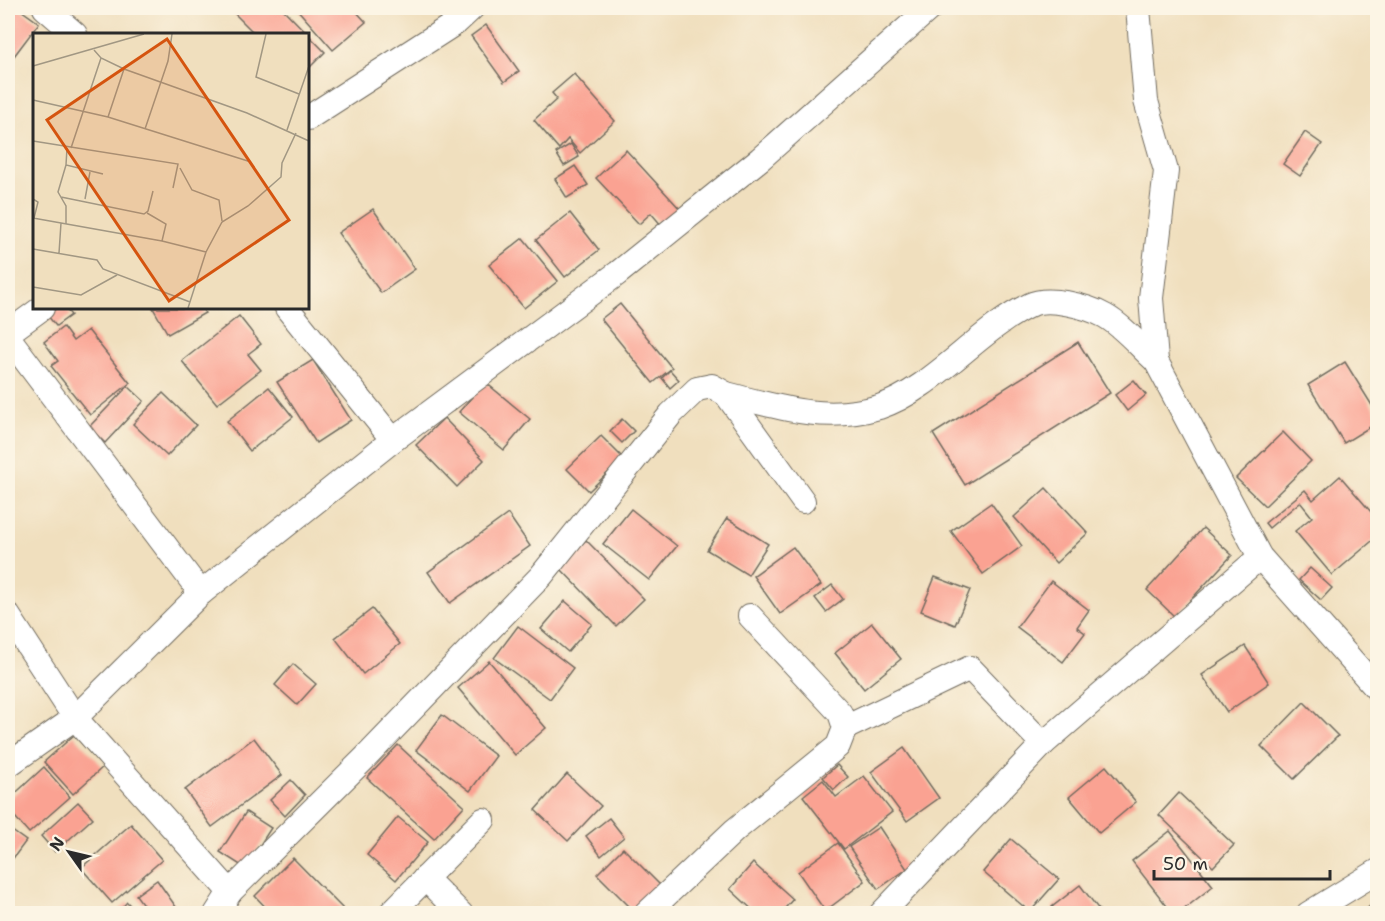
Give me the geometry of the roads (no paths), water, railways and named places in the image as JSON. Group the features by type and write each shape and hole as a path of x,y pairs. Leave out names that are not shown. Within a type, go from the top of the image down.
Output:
{"street":[{"path":"45,8 74,33"},
{"path":"309,117 457,22 472,8"},
{"path":"8,765 75,718 201,593 393,440 618,273 751,166 930,8"},
{"path":"1138,8 1146,101 1166,171 1151,298 1156,361"},
{"path":"216,914 230,892 365,758 541,576 671,414 697,389 712,386 726,394 805,414 845,413 880,406 923,383 981,337 1031,304 1065,302 1105,316 1156,361 1260,557 1377,690"},
{"path":"41,309 8,335 201,593"},
{"path":"288,309 393,440"},
{"path":"726,394 803,501"},
{"path":"881,914 1043,744 1260,557"},
{"path":"8,615 75,718 230,892"},
{"path":"646,914 735,830 838,746 845,728 840,713 750,616"},
{"path":"845,728 970,668 1043,744"},
{"path":"390,914 483,820"},
{"path":"1308,914 1377,871"},
{"path":"425,879 461,914"}]}
